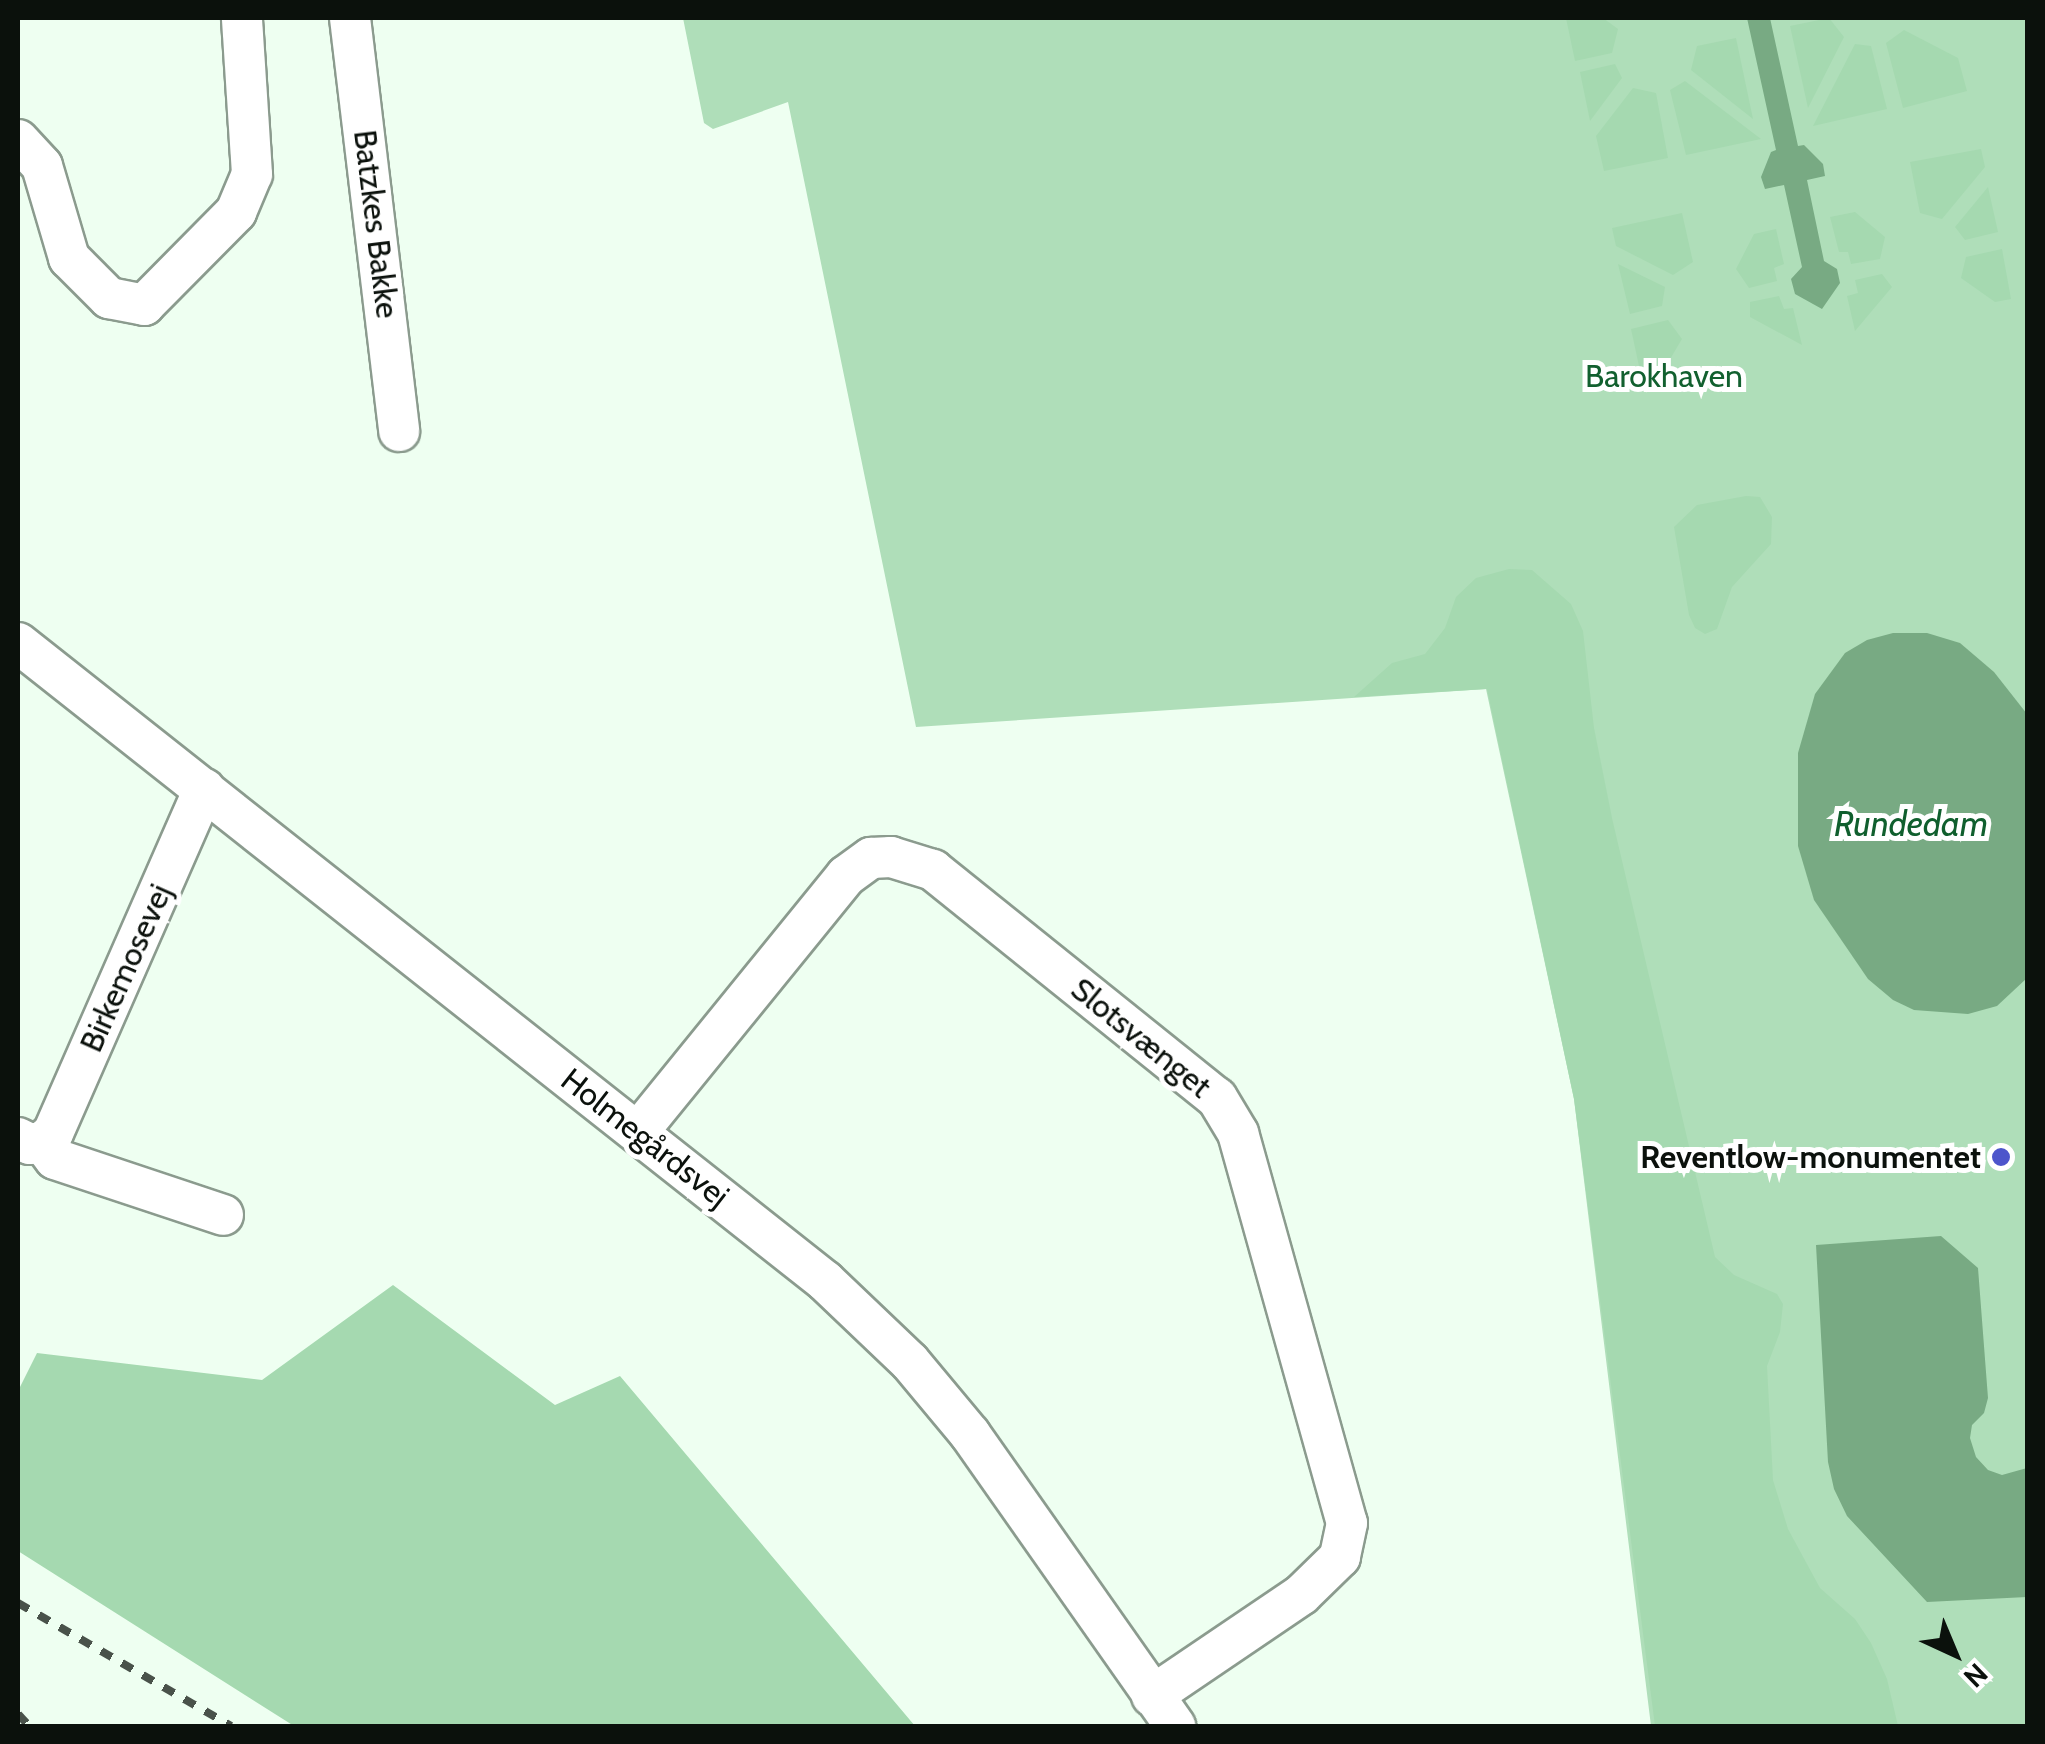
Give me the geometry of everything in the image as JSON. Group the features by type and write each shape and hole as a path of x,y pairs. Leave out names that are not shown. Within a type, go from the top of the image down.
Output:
{"street":[{"path":"18,140 42,166 69,258 108,298 144,305 236,212 252,174 242,18"},
{"name":"Batzkes Bakke","path":"350,18 399,431"},
{"name":"Holmegårdsvej","path":"18,643 826,1281 910,1362 970,1434 1165,1717"},
{"name":"Birkemosevej","path":"30,1140 52,1133 204,789"},
{"name":"Slotsvænget","path":"638,1132 846,876 871,858 933,870 1217,1098 1238,1133 1346,1523 1340,1557 1165,1717"},
{"name":"Birkemosevej","path":"30,1140 55,1160 223,1215"}],"green space":[{"name":"Barokhaven","path":"683,18 2027,18 2027,1726 1651,1726 1574,1099 1486,689 916,727 788,102 713,129 704,123"}],"shaded area":[{"path":"1566,18 1603,18 1618,29 1612,53 1575,61"},
{"path":"1829,18 1844,37 1808,108 1790,26"},
{"path":"1904,30 1958,58 1967,91 1903,108 1886,43"},
{"path":"1736,38 1753,119 1691,70 1697,46"},
{"path":"1855,44 1871,46 1887,109 1813,126"},
{"path":"1615,64 1622,78 1590,121 1580,72"},
{"path":"1685,81 1761,139 1686,155 1670,90"},
{"path":"1633,88 1656,93 1668,158 1604,171 1596,136"},
{"path":"1981,149 1985,167 1942,219 1920,213 1910,162"},
{"path":"1988,187 1998,232 1965,240 1955,227"},
{"path":"1855,212 1885,237 1880,259 1851,264 1848,252 1839,252 1830,217"},
{"path":"1682,213 1693,262 1673,275 1616,246 1612,228"},
{"path":"1776,229 1784,264 1774,268 1777,281 1749,288 1736,269 1754,234"},
{"path":"2002,249 2011,299 1995,302 1961,278 1966,257"},
{"path":"1618,264 1665,287 1662,306 1630,314"},
{"path":"1882,274 1892,287 1855,331 1847,296 1858,293 1855,280"},
{"path":"1779,296 1784,309 1793,308 1802,345 1750,317 1750,302"},
{"path":"1668,320 1682,339 1660,376 1642,380 1631,329"},
{"path":"1760,497 1772,517 1771,544 1732,587 1717,629 1705,634 1695,628 1689,615 1674,527 1697,505"},
{"path":"1509,569 1532,570 1571,604 1583,631 1594,728 1612,818 1715,1257 1734,1275 1777,1294 1783,1304 1780,1332 1767,1366 1773,1480 1788,1529 1820,1588 1855,1619 1871,1643 1887,1679 1898,1726 1655,1726 1574,1099 1487,689 1354,697 1392,663 1425,654 1445,628 1456,597 1476,578"},
{"path":"393,1285 555,1405 620,1376 915,1726 294,1726 18,1551 18,1391 37,1353 262,1380"}],"water":[{"path":"1747,18 1770,18 1798,146 1804,145 1823,164 1825,176 1807,180 1824,261 1837,269 1840,283 1822,309 1795,294 1791,279 1802,267 1784,185 1765,189 1761,177 1771,152 1776,150"},
{"name":"Rundedam","path":"1893,633 1927,633 1960,643 1994,672 2027,714 2027,978 1997,1006 1968,1014 1914,1010 1893,1000 1868,979 1814,900 1798,846 1798,753 1815,694 1845,653 1867,640"},
{"path":"1941,1236 1978,1268 1988,1398 1984,1413 1972,1425 1970,1438 1976,1457 1988,1470 2002,1475 2027,1468 2027,1597 1927,1602 1847,1516 1834,1489 1828,1462 1816,1245"}],"railway":[{"path":"18,1603 231,1726"},
{"path":"18,1714 29,1726"}],"place":[{"name":"Reventlow-monumentet","path":"2001,1157"}]}
